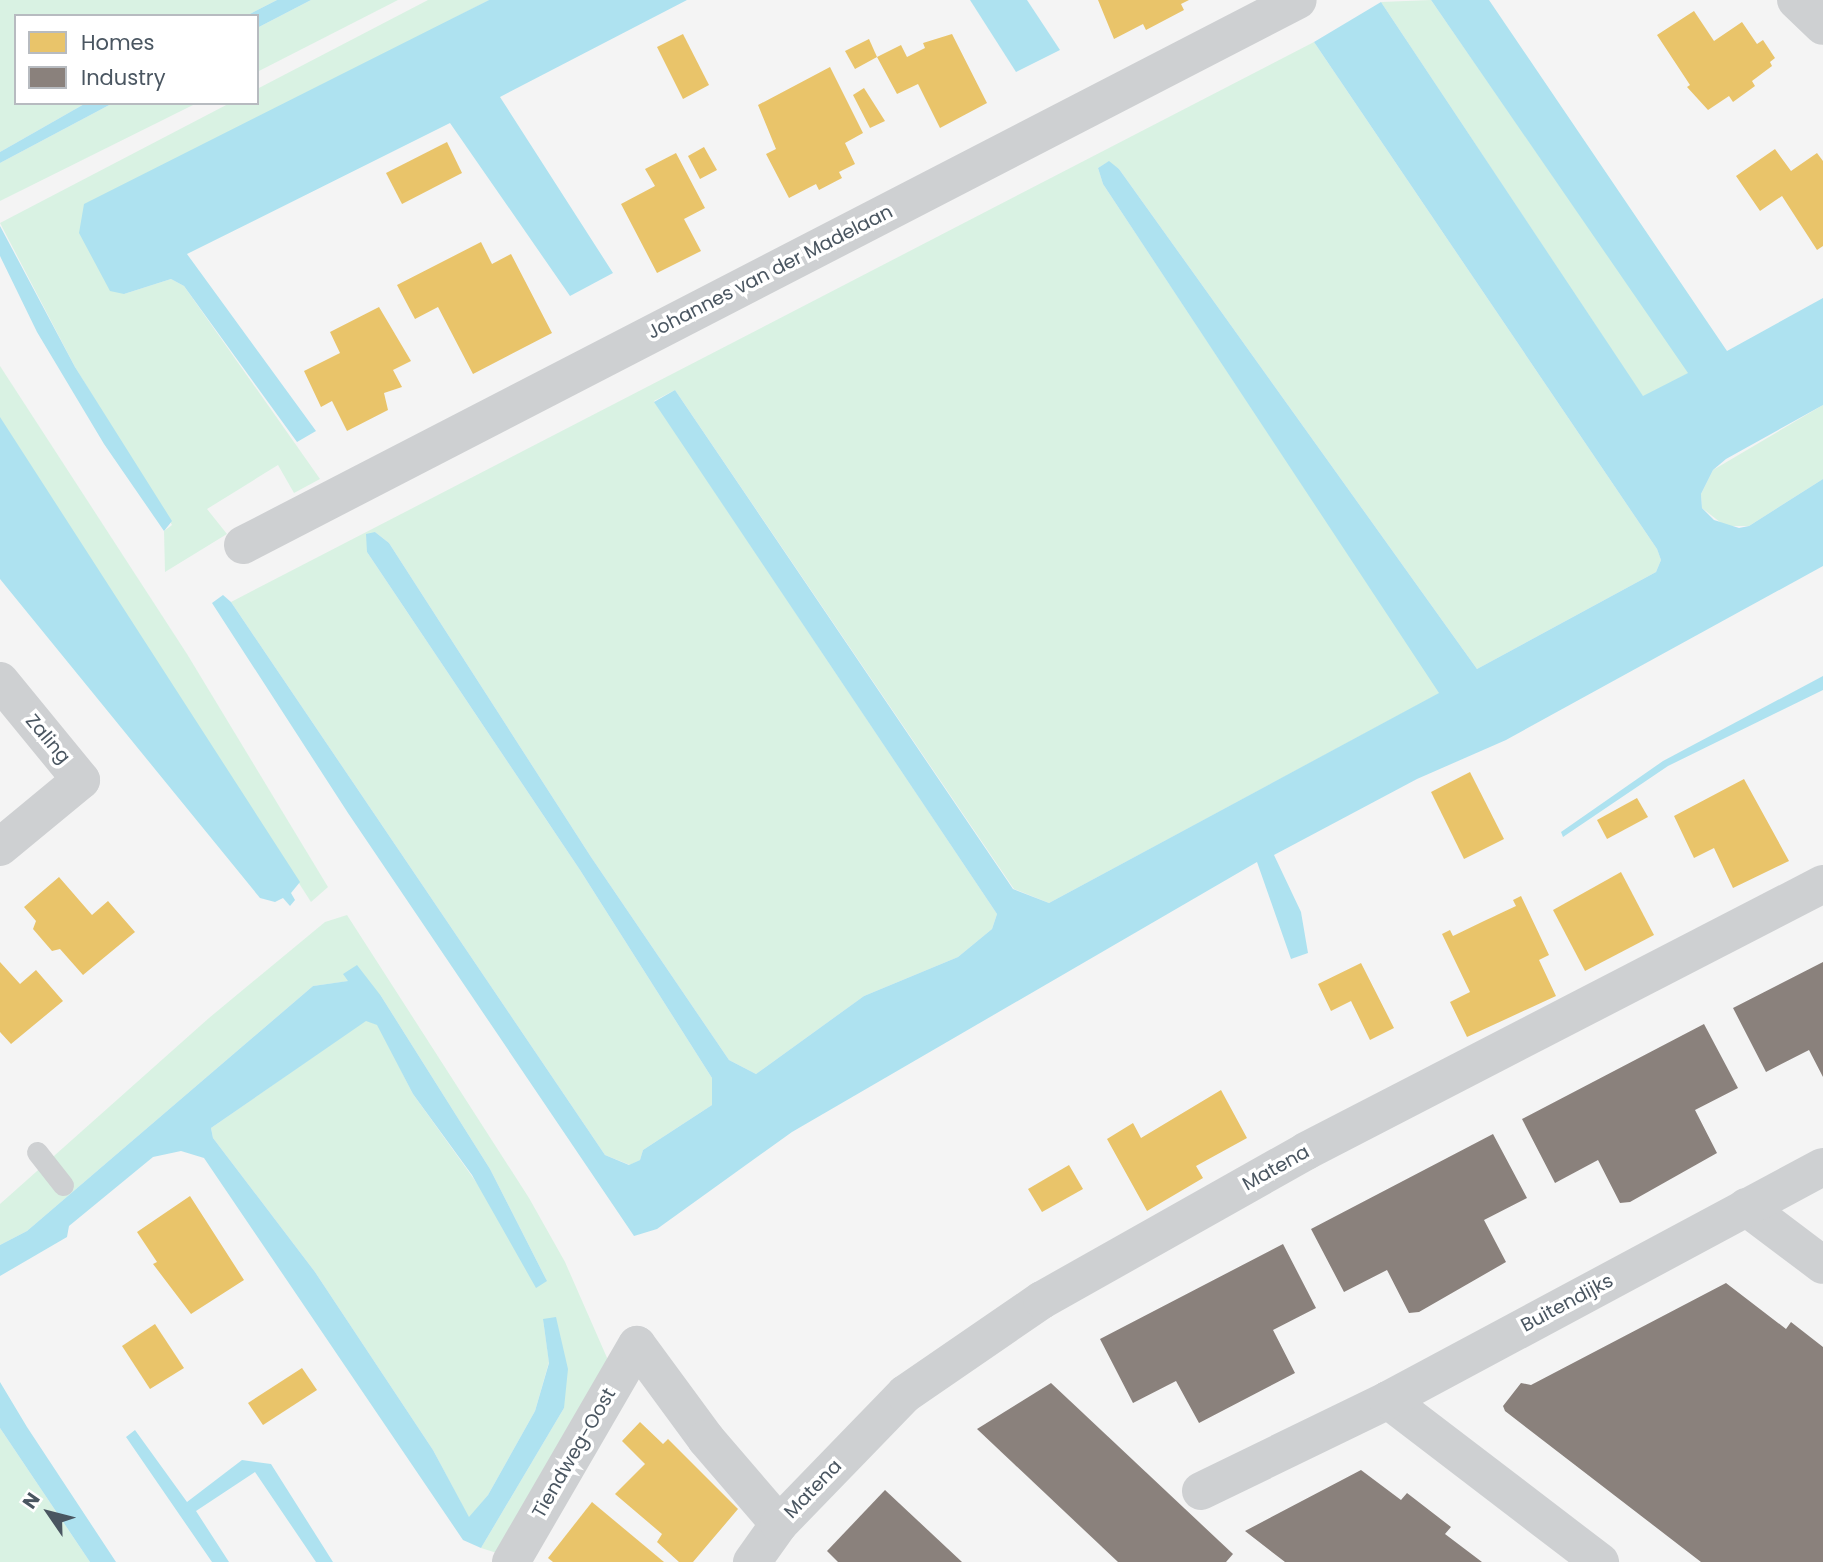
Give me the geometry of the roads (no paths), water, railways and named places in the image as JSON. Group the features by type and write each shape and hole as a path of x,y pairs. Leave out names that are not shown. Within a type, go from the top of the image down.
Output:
{"street":[{"name":"Johannes van der Madelaan","path":"243,545 1298,0"},
{"path":"1796,0 1823,26"},
{"name":"Zaling","path":"0,681 82,780 0,847"},
{"name":"Matena","path":"752,1562 779,1524 905,1394 1042,1300 1306,1151 1823,884"},
{"name":"Buitendijks","path":"1201,1491 1388,1400 1823,1167"},
{"path":"1746,1207 1823,1265"},
{"name":"Tiendweg-Oost","path":"511,1562 637,1345 706,1439 779,1524"},
{"path":"1388,1400 1600,1562"}],"lane":[{"path":"37,1152 63,1185"}],"water":[{"path":"277,0 311,0 259,27 259,14 250,14"},
{"path":"489,0 687,0 500,97 613,273 570,296 450,123 187,254 316,431 297,442 184,286 171,279 124,294 110,291 79,233 84,204"},
{"path":"970,0 1027,0 1060,50 1016,72"},
{"path":"1431,0 1489,0 1727,351 1823,298 1823,405 1726,459 1713,470 1701,494 1702,508 1714,520 1739,528 1749,526 1823,479 1823,566 1506,740 1417,779 1274,855 1301,912 1308,953 1291,959 1257,862 792,1132 657,1229 634,1236 348,813 212,603 223,595 231,602 605,1155 629,1165 640,1160 643,1150 712,1105 712,1078 580,870 367,552 366,534 375,532 389,543 591,857 729,1060 756,1074 864,996 958,957 992,929 997,914 654,402 675,390 1013,889 1049,903 1439,693 1103,184 1098,168 1109,161 1119,169 1477,669 1656,572 1661,560 1657,549 1314,42 1381,2 1643,396 1688,373"},
{"path":"82,105 109,105 0,163 0,152"},
{"path":"0,226 75,367 172,521 164,531 104,444 37,332 0,256"},
{"path":"0,417 300,882 291,893 295,900 290,906 283,898 275,902 260,898 0,579"},
{"path":"1823,676 1823,690 1668,766 1563,837 1561,832 1663,761"},
{"path":"357,965 381,996 490,1169 547,1281 536,1288 472,1175 413,1094 377,1025 366,1021 211,1128 213,1138 315,1272 433,1450 469,1517 488,1495 535,1411 549,1363 543,1319 556,1317 568,1369 564,1408 481,1548 463,1540 204,1158 181,1151 153,1157 69,1226 67,1237 0,1276 0,1245 27,1231 313,986 348,981 343,974"},
{"path":"0,1382 116,1562 90,1562 0,1428"},
{"path":"135,1430 187,1502 242,1460 271,1464 333,1562 316,1562 255,1472 196,1511 229,1562 212,1562 126,1437"}]}
